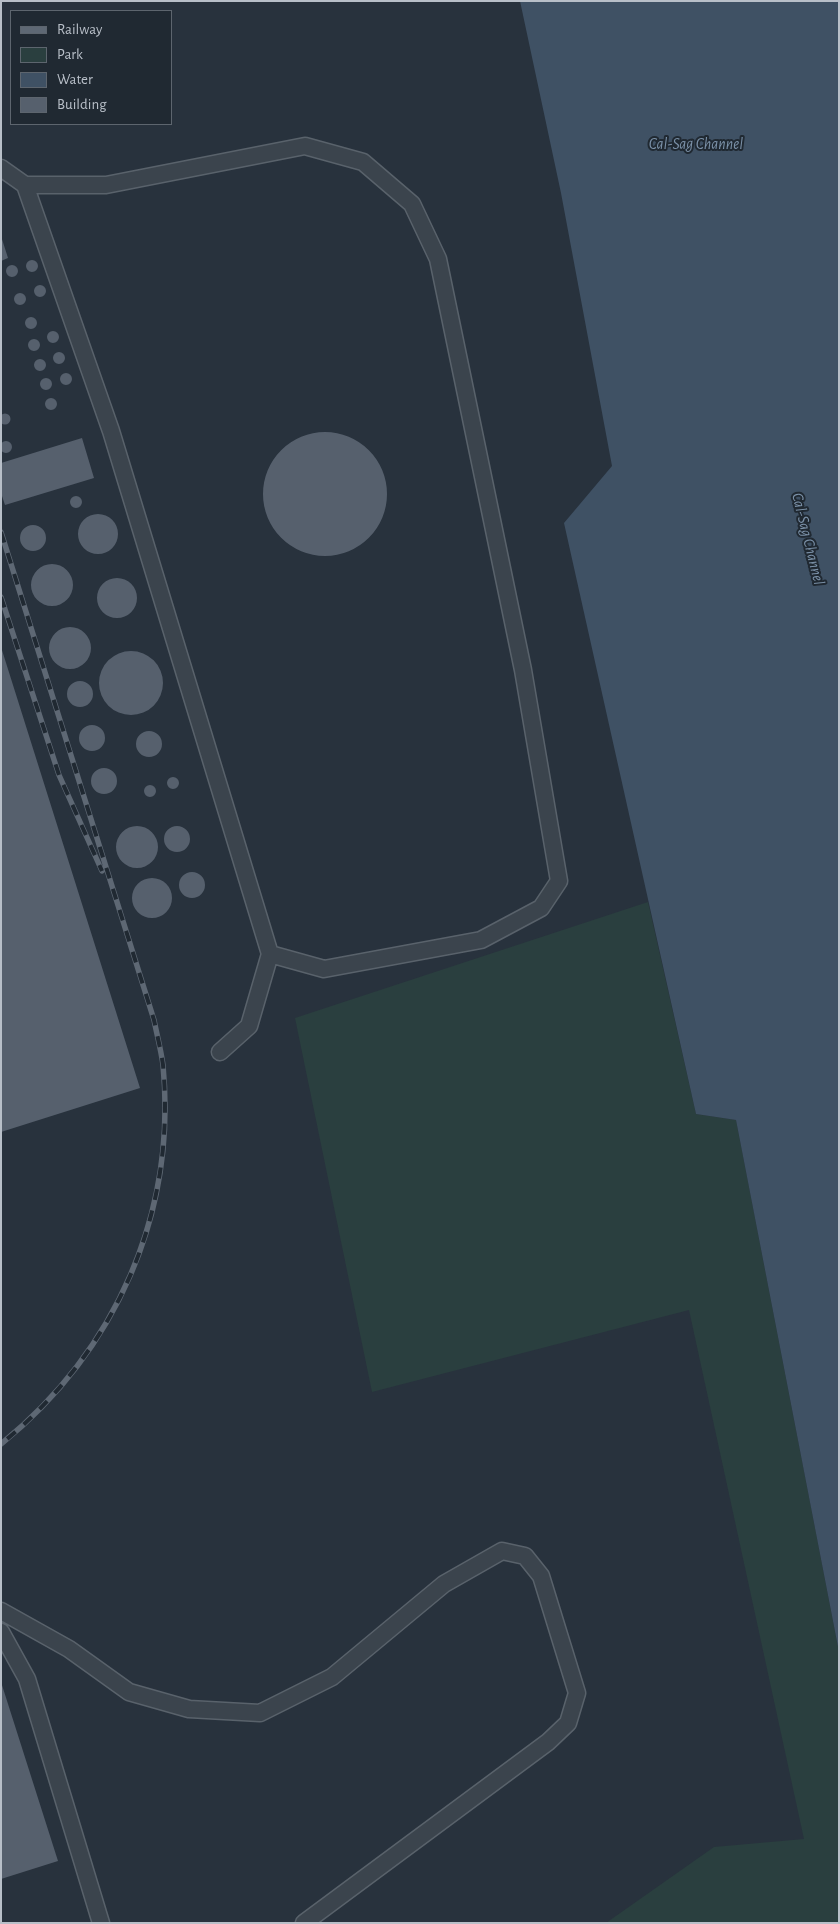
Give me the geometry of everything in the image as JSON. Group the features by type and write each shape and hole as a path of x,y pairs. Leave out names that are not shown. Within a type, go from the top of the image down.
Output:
{"lane":[{"path":"1,168 25,185 106,186 305,146 363,162 412,204 438,259 523,670 559,881 541,908 481,940 324,969 270,954"},
{"path":"25,185 111,431 270,954 249,1026 220,1052"},
{"path":"1,1611 69,1649 129,1692 189,1709 260,1713 332,1677 444,1584 502,1551 525,1556 541,1576 577,1693 568,1723 548,1742 304,1923"},
{"path":"1,1632 27,1679 101,1923"}],"green space":[{"path":"648,902 696,1114 736,1120 839,1652 839,1923 606,1923 714,1847 804,1839 689,1310 372,1392 295,1018"}],"water":[{"name":"Cal-Sag Channel","path":"520,1 839,1 839,1652 736,1120 696,1114 564,523 612,466 561,193"}],"building":[{"path":"1,236 8,258 1,261"},
{"path":"30,260 34,260 38,266 34,272 30,272 26,268 26,264"},
{"path":"10,265 14,265 18,271 14,277 10,277 6,273 6,269"},
{"path":"38,285 42,285 46,291 42,297 38,297 34,293 34,289"},
{"path":"18,293 22,293 26,299 22,305 18,305 14,301 14,297"},
{"path":"29,317 33,317 37,323 33,329 29,329 25,325 25,321"},
{"path":"51,331 55,331 59,337 55,343 51,343 47,339 47,335"},
{"path":"32,339 36,339 40,345 36,351 32,351 28,347 28,343"},
{"path":"57,352 61,352 65,358 61,364 57,364 53,360 53,356"},
{"path":"38,359 42,359 46,365 42,371 38,371 34,367 34,363"},
{"path":"64,373 68,373 72,379 68,385 64,385 60,381 60,377"},
{"path":"44,378 48,378 52,384 48,390 44,390 40,386 40,382"},
{"path":"49,398 53,398 57,404 53,410 49,410 45,406 45,402"},
{"path":"5,413 11,419 5,425 -1,419"},
{"path":"325,432 349,437 360,442 369,450 377,459 382,470 387,494 382,518 377,529 369,538 360,546 349,551 325,556 301,551 290,546 281,538 273,529 268,518 263,494 268,470 273,459 281,450 290,442 301,437"},
{"path":"82,438 94,478 5,505 1,493 1,463"},
{"path":"6,441 12,447 6,453 0,447"},
{"path":"74,496 78,496 82,502 78,508 74,508 70,504 70,500"},
{"path":"102,514 109,517 115,523 118,534 117,542 109,551 102,554 94,554 87,551 79,542 78,530 81,523 90,515"},
{"path":"33,525 42,529 46,538 42,547 33,551 24,547 20,538 24,529"},
{"path":"52,564 67,570 73,585 67,600 52,606 37,600 31,585 37,570"},
{"path":"121,578 128,581 134,587 137,598 136,606 128,615 121,618 113,618 106,615 98,606 97,594 100,587 109,579"},
{"path":"70,627 85,633 91,648 85,663 70,669 55,663 49,648 55,633"},
{"path":"1,647 140,1088 1,1132"},
{"path":"125,651 137,651 154,660 161,671 163,683 161,695 154,706 137,715 125,715 113,710 104,701 99,689 99,677 104,665 113,656"},
{"path":"80,681 89,685 93,694 89,703 80,707 71,703 67,694 71,685"},
{"path":"92,725 101,729 105,738 101,747 92,751 83,747 79,738 83,729"},
{"path":"149,731 158,735 162,744 158,753 149,757 140,753 136,744 140,735"},
{"path":"104,768 113,772 117,781 113,790 104,794 95,790 91,781 95,772"},
{"path":"171,777 175,777 179,783 175,789 171,789 167,785 167,781"},
{"path":"148,785 152,785 156,791 152,797 148,797 144,793 144,789"},
{"path":"137,826 152,832 158,847 152,862 137,868 122,862 116,847 122,832"},
{"path":"177,826 186,830 190,839 186,848 177,852 168,848 164,839 168,830"},
{"path":"192,872 201,876 205,885 201,894 192,898 183,894 179,885 183,876"},
{"path":"156,878 163,881 169,887 172,898 171,906 163,915 156,918 148,918 141,915 133,906 132,894 135,887 144,879"},
{"path":"1,1682 58,1861 1,1879"}],"railway":[{"path":"1,532 154,1020 163,1065 165,1120 160,1174 148,1225 130,1275 106,1322 77,1366 42,1407 1,1444"},
{"path":"1,597 59,775 102,871"}]}
